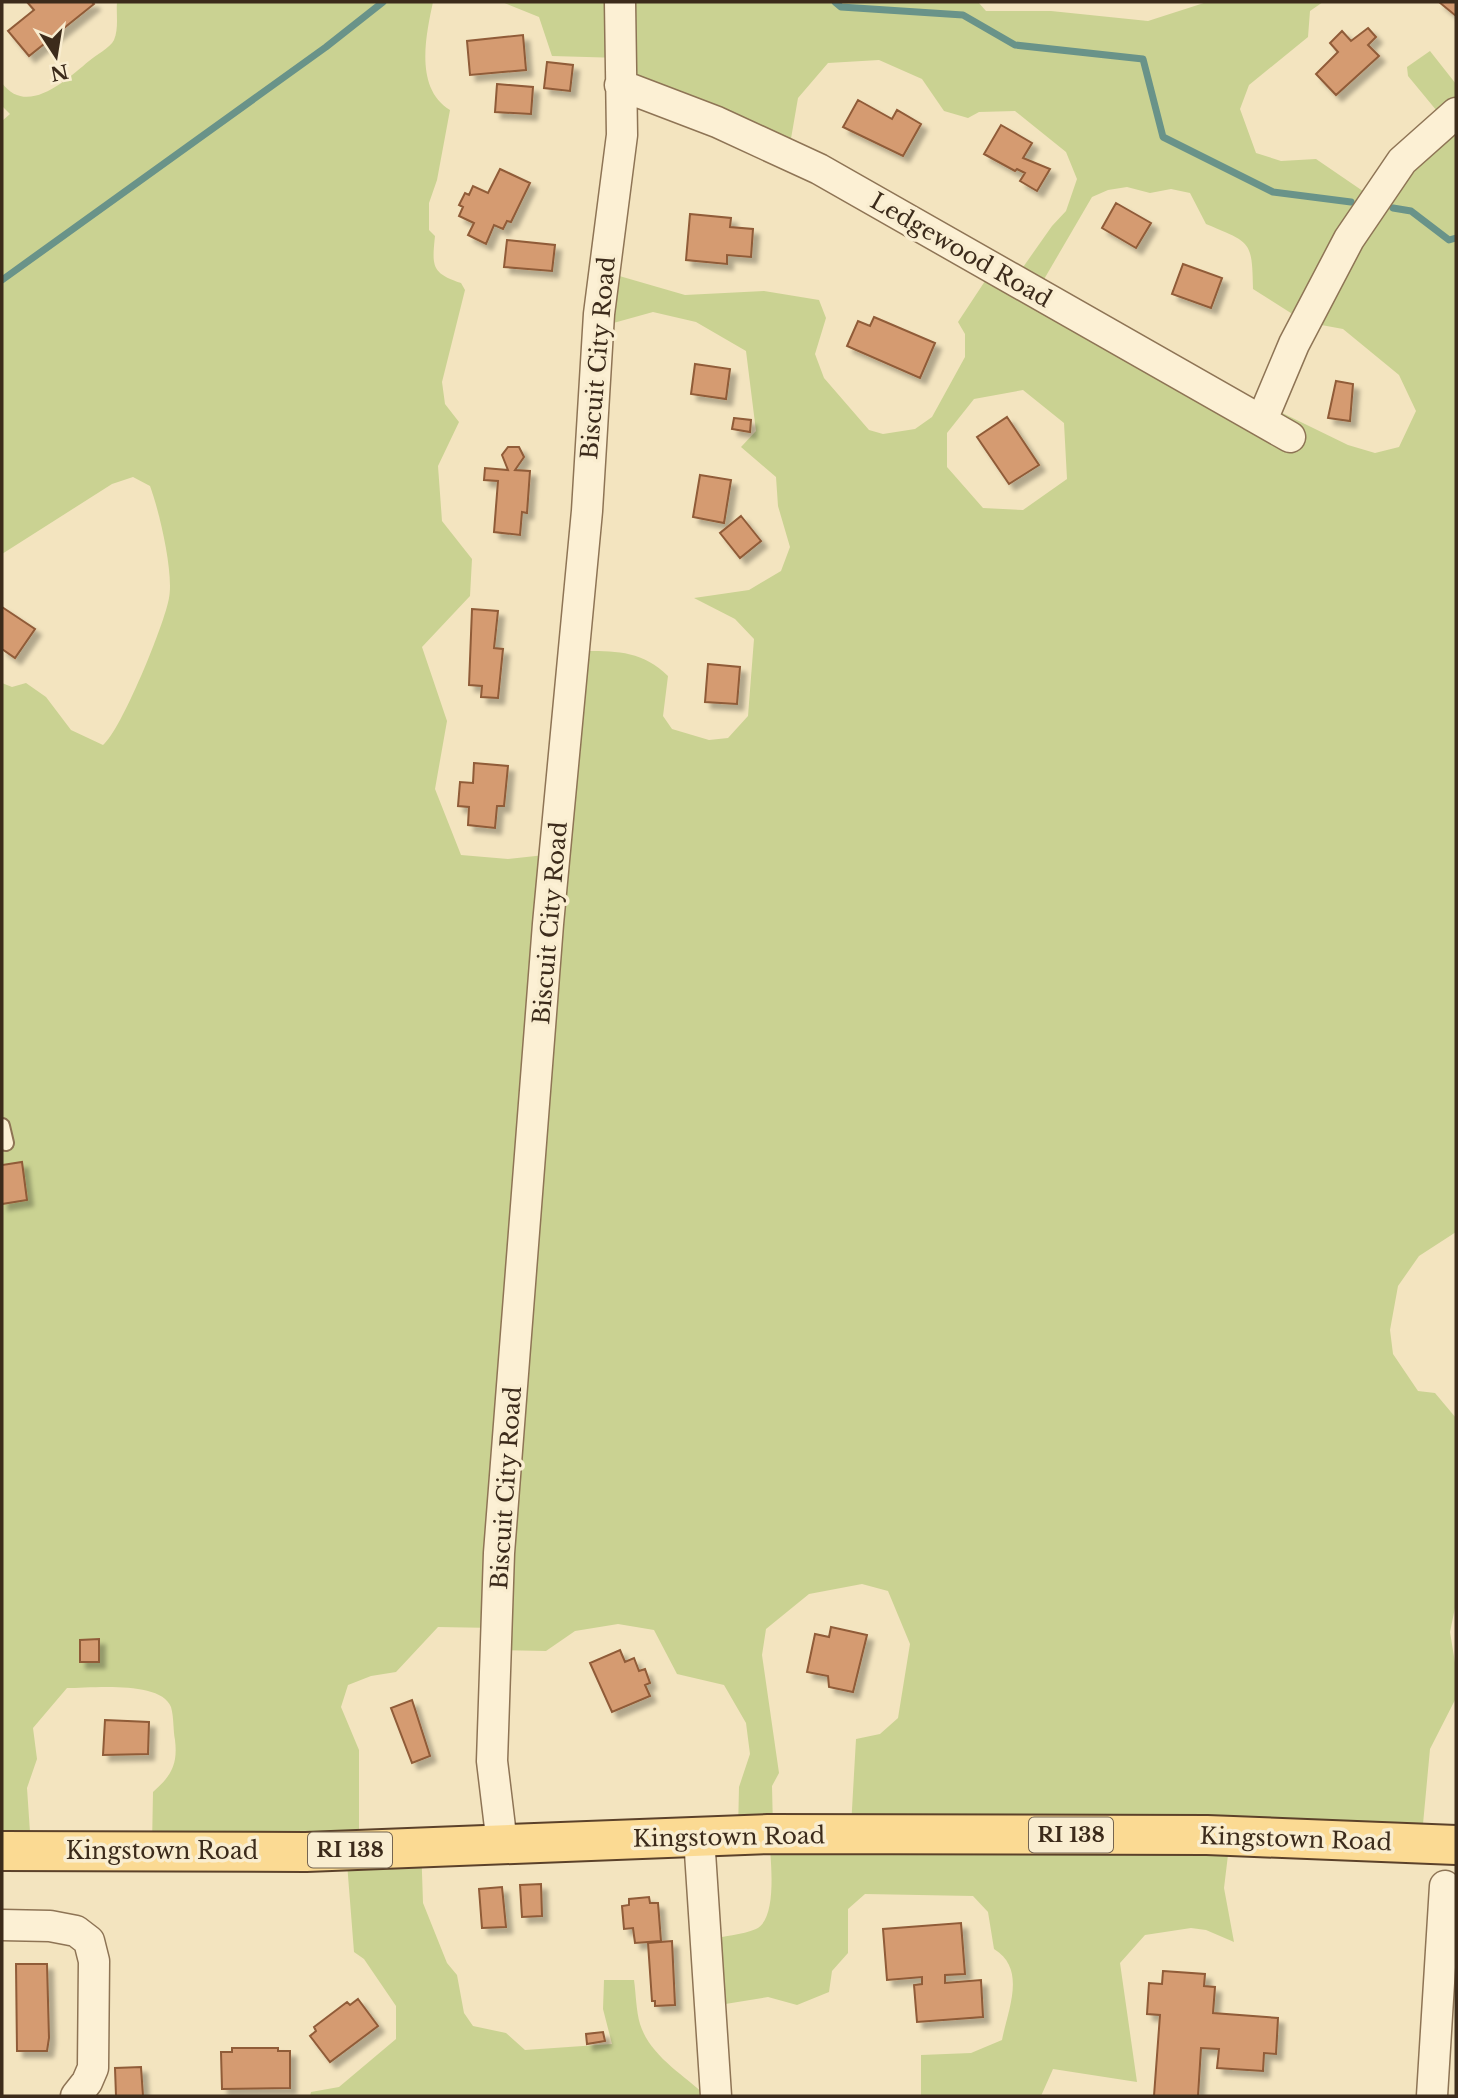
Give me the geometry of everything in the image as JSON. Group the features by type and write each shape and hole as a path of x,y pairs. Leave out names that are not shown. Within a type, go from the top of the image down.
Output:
{"main road":[{"name":"Kingstown Road","path":"2,1851 306,1852 699,1837 1206,1835 1456,1845"}],"street":[{"name":"Biscuit City Road","path":"502,1844 492,1761 499,1553 548,925 587,511 599,314 622,135 620,2"},
{"name":"Ledgewood Road","path":"620,85 717,122 819,169 1290,438"},
{"path":"1262,420 1294,344 1349,239 1402,160 1456,113"},
{"path":"699,1837 716,2096"},
{"path":"1432,2096 1445,1886"},
{"path":"2,1926 50,1926 76,1931 89,1941 93,1961 93,2067 87,2082 76,2096"}],"lane":[{"path":"2,1126 6,1143"}],"green space":[{"path":"117,2 433,2 426,45 427,75 431,88 450,110 437,180 429,203 429,230 435,236 434,261 439,272 461,283 465,290 442,382 445,404 459,422 438,466 442,521 472,559 470,596 422,647 447,721 435,789 461,855 508,859 554,854 580,651 616,652 648,661 668,676 663,716 672,729 709,740 728,738 748,716 754,639 735,619 694,598 749,590 781,571 790,547 778,506 776,477 741,447 756,431 746,351 696,322 653,312 599,327 609,273 685,295 764,291 819,300 826,318 815,354 824,378 869,430 883,434 915,429 932,417 965,357 965,334 958,322 989,275 1014,280 1052,226 1066,211 1077,179 1066,152 1015,111 979,112 968,118 944,111 922,79 879,60 828,63 798,98 788,156 630,91 621,58 552,56 539,17 502,2 978,2 986,11 1051,11 1148,21 1207,2 1323,2 1310,11 1308,37 1249,85 1240,109 1256,153 1281,161 1316,159 1376,200 1446,122 1408,76 1407,67 1430,51 1456,84 1456,1232 1419,1256 1398,1286 1390,1330 1393,1354 1418,1391 1435,1393 1456,1418 1456,1603 1450,1632 1456,1669 1456,1698 1430,1749 1422,1835 1231,1830 1224,1888 1234,1942 1206,1930 1191,1928 1145,1935 1120,1963 1137,2082 1053,2069 1041,2096 921,2096 921,2055 971,2053 1002,2040 1011,2003 1013,1978 1004,1957 994,1949 988,1912 973,1896 865,1894 848,1909 848,1953 832,1971 829,1992 797,2005 768,1997 713,2006 708,1940 751,1931 763,1923 768,1912 772,1885 769,1834 738,1831 739,1787 750,1754 746,1723 724,1685 677,1674 654,1630 618,1624 575,1631 546,1651 501,1650 496,1628 438,1627 396,1672 371,1676 348,1685 341,1707 359,1750 359,1833 421,1843 423,1903 447,1963 457,1975 464,2013 473,2026 506,2033 525,2050 612,2044 603,2009 604,1980 634,1980 640,2024 651,2046 706,2096 310,2096 311,2092 339,2087 396,2039 396,2006 364,1959 354,1952 346,1850 152,1846 153,1792 172,1769 176,1749 171,1707 165,1698 154,1693 124,1687 67,1688 33,1728 37,1759 27,1788 31,1847 2,1846 2,683 12,687 26,683 46,697 71,730 103,745 120,720 141,676 166,611 170,587 165,542 154,497 150,486 133,477 112,484 2,554 2,121 10,114 2,106 2,83 12,93 23,97 46,92 58,85 112,43 116,31","holes":["1127,187 1150,193 1171,189 1190,193 1206,224 1232,235 1246,245 1252,261 1253,289 1305,322 1343,329 1399,375 1416,411 1399,447 1375,453 1348,445 1036,293 1092,197 1108,190","1023,390 1064,423 1067,479 1023,510 983,508 947,467 947,433 974,399","862,1584 888,1591 910,1644 898,1718 880,1734 856,1739 851,1827 773,1829 772,1786 779,1773 762,1655 766,1629 809,1594"]}],"building":[{"path":"27,2 94,4 29,56 8,31 34,10"},
{"path":"1439,2 1456,2 1456,16"},
{"path":"1368,28 1376,37 1368,45 1379,56 1336,95 1316,74 1338,52 1330,43 1342,31 1351,41"},
{"path":"523,35 526,70 470,75 467,41"},
{"path":"547,62 573,65 570,91 544,88"},
{"path":"497,84 533,87 531,114 495,112"},
{"path":"858,100 892,119 897,110 921,124 903,156 843,127"},
{"path":"1001,125 1032,143 1023,158 1050,169 1037,191 1020,181 1025,173 1017,169 1015,171 984,154"},
{"path":"500,169 530,183 511,222 507,221 503,229 494,225 486,244 468,235 474,223 459,216 463,207 459,205 465,193 469,195 473,186 488,193"},
{"path":"1116,203 1151,223 1136,248 1102,228"},
{"path":"690,214 731,218 730,227 753,229 751,257 727,255 727,264 686,260"},
{"path":"507,240 555,245 552,271 504,267"},
{"path":"1183,264 1222,278 1211,308 1172,294"},
{"path":"874,317 935,343 920,378 847,346 858,321 870,326"},
{"path":"695,364 730,369 726,399 691,394"},
{"path":"1336,381 1353,384 1350,421 1328,418"},
{"path":"1007,417 1039,465 1009,484 977,437"},
{"path":"734,418 751,420 750,432 732,429"},
{"path":"508,447 519,447 524,457 515,470 530,471 527,513 522,512 520,535 494,532 498,481 484,480 485,468 508,470 502,455"},
{"path":"700,475 731,480 724,523 693,517"},
{"path":"741,516 761,541 740,558 720,533"},
{"path":"2,607 35,629 15,658 2,649"},
{"path":"472,609 498,611 494,648 503,649 498,698 481,697 482,686 469,685"},
{"path":"708,664 740,667 737,704 705,702"},
{"path":"474,763 508,766 504,806 497,806 495,828 468,825 469,807 458,806 460,782 473,783"},
{"path":"22,1162 27,1200 2,1204 2,1165"},
{"path":"831,1627 867,1635 853,1692 829,1687 828,1676 807,1672 815,1634 829,1637"},
{"path":"99,1639 99,1662 80,1662 80,1640"},
{"path":"620,1650 625,1662 634,1658 639,1671 645,1669 650,1683 645,1685 650,1696 612,1712 590,1663"},
{"path":"412,1700 430,1756 412,1763 391,1708"},
{"path":"105,1720 149,1722 148,1754 103,1755"},
{"path":"541,1884 542,1916 522,1917 520,1885"},
{"path":"502,1887 506,1927 482,1928 479,1889"},
{"path":"649,1897 650,1903 658,1903 661,1941 635,1943 633,1928 624,1929 622,1906 629,1905 629,1899"},
{"path":"961,1923 965,1974 945,1975 945,1983 981,1980 983,2017 917,2022 914,1985 922,1984 922,1977 887,1980 883,1929"},
{"path":"672,1941 675,2005 655,2006 655,2001 652,2001 648,1943"},
{"path":"16,1964 47,1964 47,2051 17,2051"},
{"path":"1163,1971 1205,1974 1204,1986 1215,1987 1213,2013 1278,2018 1276,2054 1264,2053 1263,2071 1217,2068 1219,2049 1201,2048 1198,2096 1154,2096 1160,2015 1147,2014 1149,1983 1162,1984"},
{"path":"358,1999 378,2026 330,2062 310,2036 316,2031 314,2027 347,2002 350,2005"},
{"path":"603,2032 605,2041 587,2044 586,2034"},
{"path":"232,2048 278,2048 278,2051 290,2051 290,2088 222,2089 221,2052 232,2052"},
{"path":"141,2067 143,2096 116,2096 115,2068"}],"waterway":[{"path":"2,280 326,47 383,2"},
{"path":"835,2 841,7 963,15 1015,45 1143,59 1163,137 1273,192 1351,202"},
{"path":"1393,208 1411,211 1449,240 1456,238"}]}
